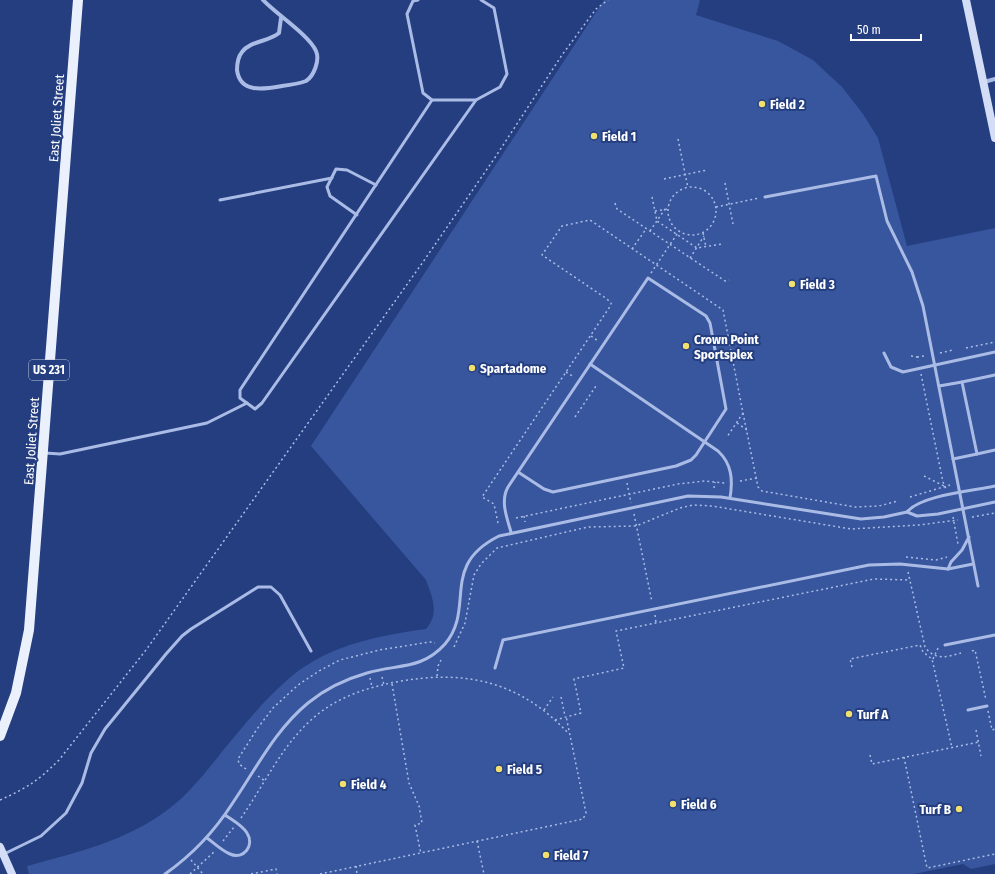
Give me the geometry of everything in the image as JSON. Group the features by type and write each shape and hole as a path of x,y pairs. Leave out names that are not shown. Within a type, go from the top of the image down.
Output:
{"main road":[{"name":"East Joliet Street","path":"0,736 16,693 29,630 78,0"}],"street":[{"path":"263,0 281,18 307,40 316,52 315,67 307,80 299,83 259,90 252,88 241,80 238,74 238,58 248,47 274,37 279,33 281,18"},
{"path":"966,0 995,138"},
{"path":"984,82 995,79"},
{"path":"2,850 12,874"}],"lane":[{"path":"418,0 413,1 407,14 423,93 432,100 476,100"},
{"path":"432,100 240,390 240,398 255,409 262,403 476,100 500,87 507,74 494,8 481,0"},
{"path":"357,215 330,196 327,186 336,169 347,170 376,185"},
{"path":"765,197 876,176 887,222 912,272 923,306 978,586"},
{"path":"220,200 332,178"},
{"path":"511,532 504,496 518,472 648,278 706,316 710,324 726,409 696,456 686,463 553,492 544,489 518,472"},
{"path":"884,353 891,367 903,372 934,364 995,352"},
{"path":"590,364 706,442 722,455 729,466 732,477 730,498"},
{"path":"939,386 995,375"},
{"path":"962,382 977,454"},
{"path":"43,453 60,454 207,423 247,403"},
{"path":"953,459 995,450"},
{"path":"165,874 188,857 207,838 225,815 276,737 286,724 310,702 337,685 368,672 420,662 444,645 456,624 461,579 469,561 491,540 511,532 688,496 708,495 730,498 854,519 884,517 907,512 915,505 935,498 995,486"},
{"path":"907,512 917,516 995,502"},
{"path":"948,569 951,562 962,550 969,537"},
{"path":"495,668 503,640 869,565 900,564 948,569 973,564"},
{"path":"2,850 41,836 66,813 82,783 91,753 105,729 166,654 182,636 191,629 258,587 271,587 280,595 300,627 311,651"},
{"path":"946,645 995,635"},
{"path":"968,710 987,706"},
{"path":"207,838 231,855 241,855 247,850 250,842 248,835 225,815"}],"path":[{"path":"0,800 34,784 59,760 146,650 422,262 494,158 562,55 596,9 608,0"},
{"path":"678,139 688,188"},
{"path":"664,179 707,170"},
{"path":"725,183 733,224"},
{"path":"688,188 706,191 716,207 715,220 709,229 703,233 689,235 679,231 671,223 668,209 670,202 676,194 688,188"},
{"path":"652,197 657,221 677,235 697,248 722,244"},
{"path":"716,207 765,197"},
{"path":"615,203 617,209 670,245 725,281 729,280"},
{"path":"650,231 665,209"},
{"path":"655,211 668,209"},
{"path":"498,523 494,504 482,497 591,336 611,303 542,255 562,226 590,220 723,310 759,488 763,492 865,507 898,501"},
{"path":"632,249 646,228"},
{"path":"648,278 679,231"},
{"path":"703,233 706,247"},
{"path":"690,258 704,236"},
{"path":"591,336 603,344"},
{"path":"966,348 995,342"},
{"path":"940,353 954,350"},
{"path":"912,356 924,356"},
{"path":"917,357 918,361"},
{"path":"566,372 579,381"},
{"path":"921,374 944,486 947,491"},
{"path":"575,417 596,386"},
{"path":"727,437 743,413"},
{"path":"737,423 747,430"},
{"path":"924,476 944,486"},
{"path":"626,477 652,602"},
{"path":"740,481 757,478"},
{"path":"516,518 688,482 725,483"},
{"path":"714,488 715,482"},
{"path":"910,496 950,485"},
{"path":"454,647 465,623 472,581 481,564 498,548 529,540 594,526 636,526 660,515 686,506 712,506 851,529 919,525 958,520"},
{"path":"972,517 995,513"},
{"path":"524,516 525,522"},
{"path":"953,516 957,547"},
{"path":"528,536 529,540"},
{"path":"906,557 936,560 951,555"},
{"path":"908,571 924,644 927,650 941,658 961,653"},
{"path":"555,720 581,713 574,679 624,668 616,630 874,579 910,580"},
{"path":"654,614 656,623"},
{"path":"852,667 850,659 920,644 924,652 932,659 952,748"},
{"path":"932,659 936,656 940,645"},
{"path":"972,651 975,650 992,730 995,729"},
{"path":"437,676 438,666 441,660"},
{"path":"382,675 384,684"},
{"path":"239,820 288,745 312,719 340,700 372,687 437,676 465,678 496,684 524,696 544,710 569,734"},
{"path":"370,678 372,687"},
{"path":"392,683 408,783 419,806 422,823 415,825 421,854"},
{"path":"544,710 553,697"},
{"path":"320,874 421,854 585,818 586,813 561,697"},
{"path":"976,730 981,756"},
{"path":"870,755 872,764 979,742"},
{"path":"904,757 927,868 995,854"},
{"path":"257,776 265,781"},
{"path":"222,843 234,827"},
{"path":"477,841 484,874"},
{"path":"190,874 216,850"},
{"path":"188,857 203,874"},
{"path":"356,866 357,874"},
{"path":"251,874 276,869 277,873"}],"shaded area":[{"name":"Crown Point Sportsplex","path":"604,0 700,0 696,15 778,41 813,60 842,87 863,114 878,138 907,246 995,228 995,864 971,869 963,864 914,874 29,874 27,866 83,850 119,837 154,819 178,802 199,780 268,698 299,670 315,660 350,645 388,635 426,629 430,623 433,617 434,605 426,580 311,446"}],"place":[{"name":"Field 2","path":"762,104"},
{"name":"Field 1","path":"594,136"},
{"name":"Field 3","path":"792,284"},
{"name":"Crown Point Sportsplex","path":"686,346"},
{"name":"Spartadome","path":"472,368"},
{"name":"Turf A","path":"849,714"},
{"name":"Field 5","path":"499,769"},
{"name":"Field 4","path":"343,784"},
{"name":"Field 6","path":"673,804"},
{"name":"Turf B","path":"959,809"},
{"name":"Field 7","path":"546,855"}]}
